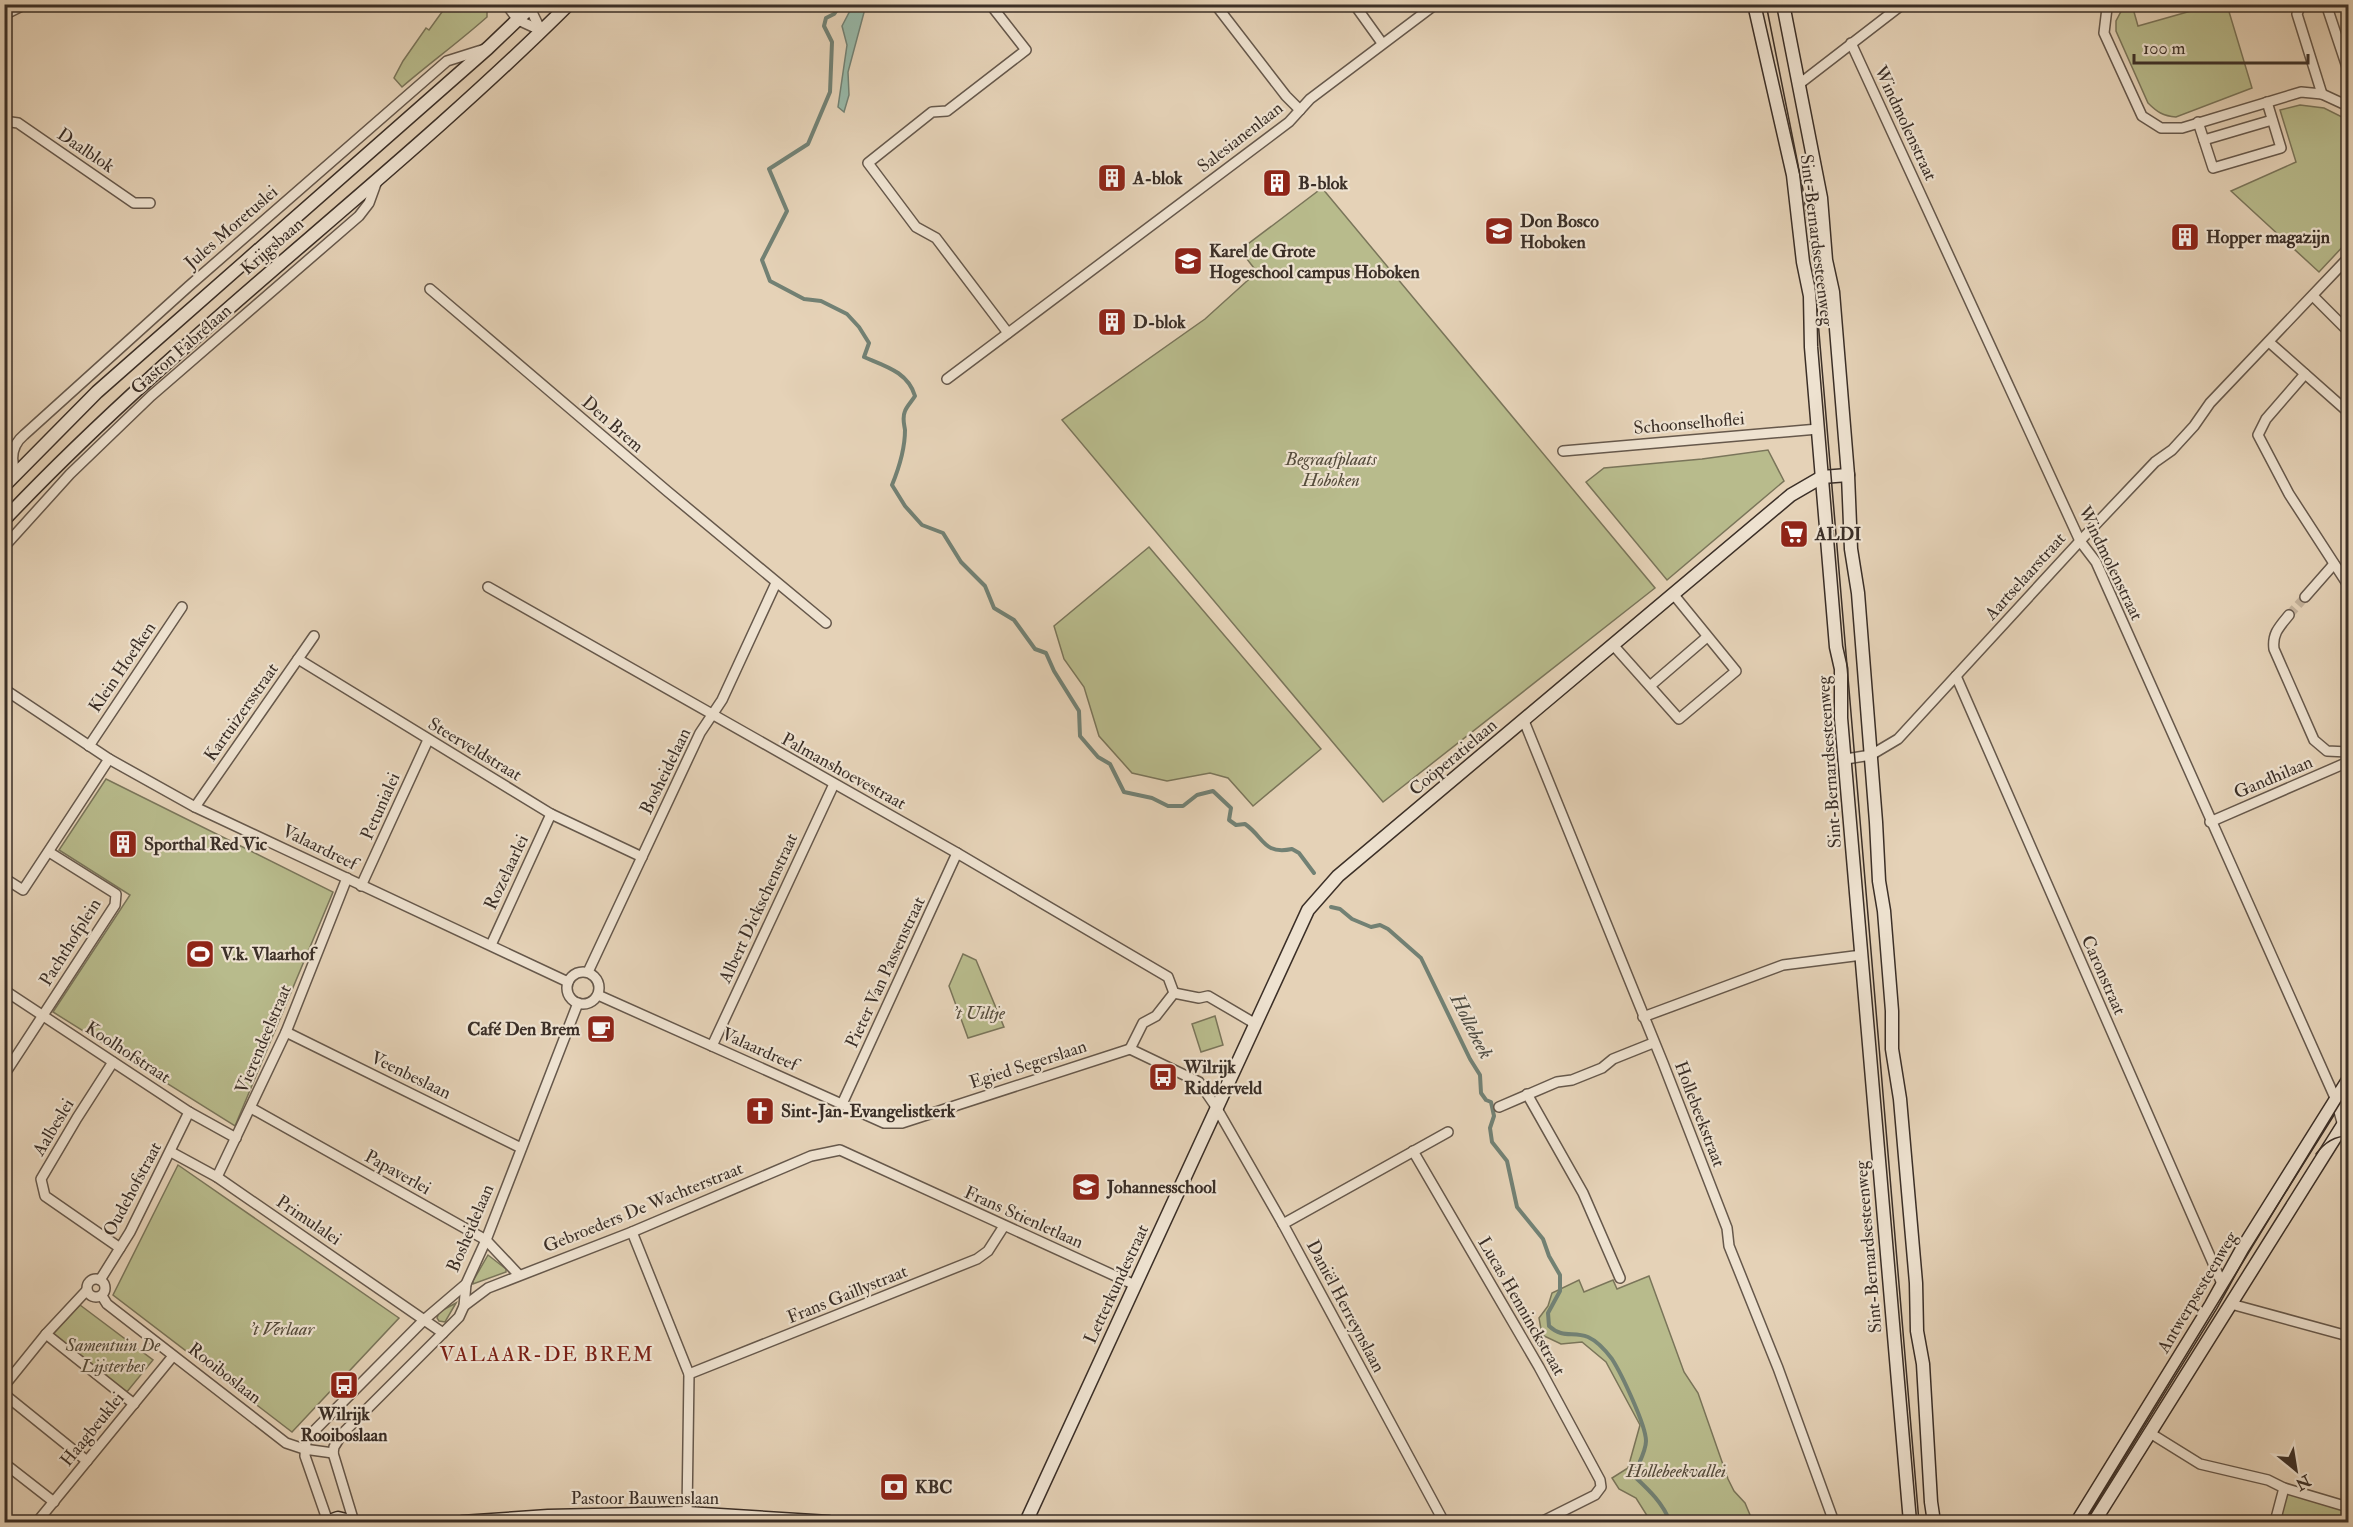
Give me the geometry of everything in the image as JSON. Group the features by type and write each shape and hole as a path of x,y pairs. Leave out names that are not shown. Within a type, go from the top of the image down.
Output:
{"main road":[{"name":"Krijgsbaan","path":"4,520 129,396 495,76 569,4"},
{"name":"Sint-Bernardsesteenweg","path":"1754,4 1793,175 1809,296 1836,647 1841,669 1841,718 1910,1522"},
{"name":"Sint-Bernardsesteenweg","path":"1783,4 1823,213 1824,239 1833,292 1848,475 1851,549 1858,593 1879,881 1884,911 1892,1011 1892,1049 1900,1099 1934,1522"},
{"name":"Krijgsbaan","path":"4,486 97,392 488,48 530,6"},
{"name":"Coöperatielaan","path":"1316,898 1338,876 1791,495 1822,477 1848,475"},
{"name":"Letterkundestraat","path":"1026,1522 1254,1023 1308,910 1316,898"},
{"name":"Antwerpsesteenweg","path":"2077,1522 2223,1286 2242,1249 2349,1080"},
{"name":"Antwerpsesteenweg","path":"2094,1522 2317,1165 2347,1123"},
{"name":"Pastoor Bauwenslaan","path":"462,1522 548,1516 687,1513 829,1522"},
{"path":"328,1522 338,1518 354,1522"}],"street":[{"path":"4,15 26,4"},
{"path":"506,4 518,20 542,31"},
{"path":"990,4 1026,50 947,111 932,112 868,163 916,227 936,238 1008,333"},
{"path":"1215,4 1286,96 1300,110"},
{"path":"1354,4 1382,43"},
{"name":"Salesianenlaan","path":"947,379 1289,122 1310,99 1436,4"},
{"path":"1798,85 1903,4"},
{"path":"2110,4 2107,8 2104,33 2142,116 2161,128 2182,128 2301,92 2322,94 2349,106"},
{"path":"2301,4 2297,14 2322,94"},
{"path":"2325,4 2349,70"},
{"path":"530,6 542,31"},
{"name":"Windmolenstraat","path":"1851,43 2080,541 2096,562 2210,822 2347,1123"},
{"name":"Jules Moretuslei","path":"15,474 8,455 15,442 197,279 447,61 488,48"},
{"path":"2198,123 2213,168 2281,148 2267,102"},
{"path":"2204,140 2272,120"},
{"name":"Daalblok","path":"4,121 18,123 134,203 150,203"},
{"name":"Gaston Fabrélaan","path":"4,547 70,474 151,396 359,216 369,203 378,178"},
{"name":"Aartselaarstraat","path":"1871,755 1893,744 2080,541 2155,462 2172,450 2194,426 2210,403 2349,258"},
{"name":"Den Brem","path":"430,290 826,623"},
{"path":"2313,296 2349,331"},
{"path":"2269,342 2349,412"},
{"path":"2306,374 2266,419 2258,435 2289,494 2349,585"},
{"name":"Schoonselhoflei","path":"1563,451 1818,429"},
{"path":"2305,597 2334,564"},
{"path":"712,715 722,700 776,583"},
{"name":"Palmanshoevestraat","path":"488,587 957,853 1168,977 1174,993"},
{"path":"1614,646 1679,719 1736,671 1674,595"},
{"name":"Klein Hoefken","path":"90,746 182,607"},
{"name":"Gandhilaan","path":"2289,615 2277,629 2273,638 2274,649 2314,740 2327,751 2349,752"},
{"name":"Kartuizersstraat","path":"195,807 314,636"},
{"path":"1650,686 1707,637"},
{"name":"Steerveldstraat","path":"298,659 551,814 642,857"},
{"name":"Caronstraat","path":"1956,676 2223,1286"},
{"name":"Valaardreef","path":"4,689 109,759 195,807 568,982"},
{"name":"Bosheidelaan","path":"588,972 700,733 712,715"},
{"name":"Hollebeekstraat","path":"1524,721 1727,1228 1729,1246 1782,1378 1834,1522"},
{"name":"Petunialei","path":"361,886 428,740"},
{"path":"1845,759 1871,755"},
{"path":"4,878 23,890 109,759"},
{"name":"Gandhilaan","path":"2210,822 2349,762"},
{"name":"Albert Dickschenstraat","path":"712,1046 834,784"},
{"name":"Rozelaarlei","path":"491,945 551,814"},
{"name":"Pachthofplein","path":"43,1015 114,905 116,894 49,852"},
{"name":"Pieter Van Passenstraat","path":"842,1104 957,853"},
{"name":"Vierendeelstraat","path":"217,1177 252,1108 286,1032 347,878"},
{"path":"1643,1017 1783,965 1862,955"},
{"path":"578,972 588,972 597,979 598,994 589,1003 578,1003 569,997 568,982 578,972"},
{"name":"Koolhofstraat","path":"4,990 189,1112 236,1138"},
{"path":"1130,1049 1143,1023 1156,1016 1174,993 1199,998 1208,996 1254,1023"},
{"name":"Valaardreef","path":"598,994 884,1122 902,1123"},
{"name":"Bosheidelaan","path":"304,1449 310,1435 425,1319 466,1284 486,1239 578,1003"},
{"path":"4,1075 43,1015"},
{"name":"Veenbeslaan","path":"286,1032 521,1148"},
{"path":"1499,1107 1557,1082 1572,1080 1602,1068 1613,1059 1653,1043"},
{"name":"Daniël Herreynslaan","path":"1130,1049 1199,1082 1216,1107 1283,1224 1444,1522"},
{"name":"Egied Segerslaan","path":"902,1123 1130,1049"},
{"name":"Aalbeslei","path":"113,1062 41,1179 45,1196 120,1248"},
{"path":"1527,1094 1583,1193 1620,1278"},
{"name":"Papaverlei","path":"252,1108 486,1239 519,1275"},
{"name":"Oudehofstraat","path":"4,1386 46,1334 87,1290 89,1282 94,1279 100,1280 130,1232 189,1112"},
{"path":"1283,1224 1448,1132"},
{"name":"Frans Stienletlaan","path":"840,1150 1135,1285"},
{"name":"Gebroeders De Wachterstraat","path":"333,1453 342,1434 459,1317 464,1306 488,1288 632,1232 810,1156 840,1150"},
{"name":"Lucas Henninckstraat","path":"1413,1151 1539,1367 1600,1480 1600,1487 1595,1495 1541,1522"},
{"name":"Primulalei","path":"171,1152 217,1177 443,1333"},
{"name":"Frans Gaillystraat","path":"689,1374 977,1259 988,1251 1004,1226"},
{"path":"632,1232 689,1374 687,1513"},
{"path":"87,1290 93,1297 102,1296 106,1287 100,1280"},
{"path":"464,1306 466,1284"},
{"name":"Rooiboslaan","path":"102,1296 107,1304 286,1443 304,1449 333,1453"},
{"path":"2231,1304 2349,1336"},
{"path":"46,1334 134,1404"},
{"name":"Haagbeuklei","path":"37,1522 173,1356"},
{"path":"4,1394 87,1461"},
{"path":"2150,1433 2200,1464 2268,1480 2284,1488 2349,1507"},
{"path":"304,1449 328,1522"},
{"path":"333,1453 354,1522"},
{"path":"4,1462 54,1502"},
{"path":"2275,1522 2284,1488"}],"green space":[{"path":"2125,4 2132,5 2138,26 2212,5 2227,5 2252,88 2176,117 2157,111 2148,103 2116,31 2116,21"},
{"path":"447,5 487,5 487,17 402,87 394,78 403,61 426,28 429,30"},
{"path":"2300,105 2324,108 2348,120 2348,241 2319,272 2231,191 2296,162 2280,110"},
{"name":"Begraafplaats Hoboken","path":"1322,188 1655,588 1383,802 1062,420 1205,319 1257,272 1240,250"},
{"path":"1768,450 1784,481 1667,580 1586,482 1604,468"},
{"path":"1149,547 1321,749 1253,806 1228,778 1210,773 1167,781 1132,773 1099,736 1084,687 1064,659 1054,626"},
{"name":"V.k. Vlaarhof","path":"106,779 333,892 235,1126 53,1012 130,895 59,850"},
{"name":"'t Uiltje","path":"963,954 976,960 1004,1027 968,1038 949,986"},
{"path":"1215,1016 1223,1045 1201,1052 1192,1024"},
{"name":"'t Verlaar","path":"178,1165 399,1318 292,1432 113,1295"},
{"path":"488,1255 506,1269 506,1272 473,1284 473,1281"},
{"name":"Hollebeekvallei","path":"1649,1276 1684,1372 1698,1393 1728,1479 1734,1491 1745,1503 1753,1522 1651,1522 1636,1498 1619,1489 1612,1478 1628,1468 1640,1425 1606,1362 1582,1342 1561,1344 1542,1335 1539,1318 1548,1306 1552,1293 1579,1280 1584,1292 1613,1280 1617,1289"},
{"path":"456,1303 445,1322 439,1321 437,1318 439,1312"},
{"name":"Samentuin De Lijsterbes","path":"80,1305 153,1360 126,1393 53,1334"},
{"path":"2284,1488 2348,1507 2348,1522 2275,1522"}],"shaded area":[{"path":"853,5 866,5 848,72 849,95 844,112 838,107 847,45 842,26"}],"waterway":[{"name":"Hollebeek","path":"841,4 834,14 826,18 824,26 832,42 830,92 808,144 769,169 787,211 762,260 770,281 804,299 821,301 847,314 869,343 864,357 895,371 912,388 915,396 904,414 904,444 892,485 905,506 922,525 943,533 961,562 985,586 994,608 1014,620 1035,649 1046,653 1054,671 1079,711 1080,736 1098,757 1110,764 1124,792 1152,798 1168,806 1183,806 1197,795 1213,791 1231,808 1229,820 1236,825 1245,824 1269,847 1282,850 1292,849 1299,853 1314,873"},
{"name":"Hollebeek","path":"1331,907 1340,909 1352,919 1371,927 1380,925 1388,929 1421,958 1480,1075 1481,1093 1486,1100 1491,1102 1494,1116 1490,1128 1492,1142 1507,1161 1517,1207 1543,1239 1549,1256 1560,1275 1560,1291 1548,1313 1549,1326 1564,1334 1588,1337 1601,1346 1612,1359 1632,1399 1645,1433 1645,1450 1634,1476 1659,1503 1670,1522"}],"tunnel":[{"path":"2289,615 2305,597"}],"tram line":[{"path":"1766,4 1803,190 1813,261 1919,1522"},
{"path":"2084,1522 2348,1090"},
{"path":"2345,1099 2344,1115 2348,1125"},
{"path":"2316,1154 2330,1141 2348,1136"}],"place":[{"name":"A-blok","path":"1112,178"},
{"name":"B-blok","path":"1277,183"},
{"name":"Don Bosco Hoboken","path":"1499,231"},
{"name":"Hopper magazijn","path":"2185,237"},
{"name":"Karel de Grote Hogeschool campus Hoboken","path":"1188,261"},
{"name":"D-blok","path":"1112,322"},
{"name":"ALDI","path":"1794,534"},
{"name":"Sporthal Red Vic","path":"123,844"},
{"name":"V.k. Vlaarhof","path":"200,954"},
{"name":"Café Den Brem","path":"601,1029"},
{"name":"Wilrijk Ridderveld","path":"1163,1077"},
{"name":"Sint-Jan-Evangelistkerk","path":"760,1111"},
{"name":"Johannesschool","path":"1086,1187"},
{"name":"Wilrijk Rooiboslaan","path":"344,1385"},
{"name":"KBC","path":"894,1487"}],"district":[{"name":"VALAAR-DE BREM","path":"547,1354"}]}
